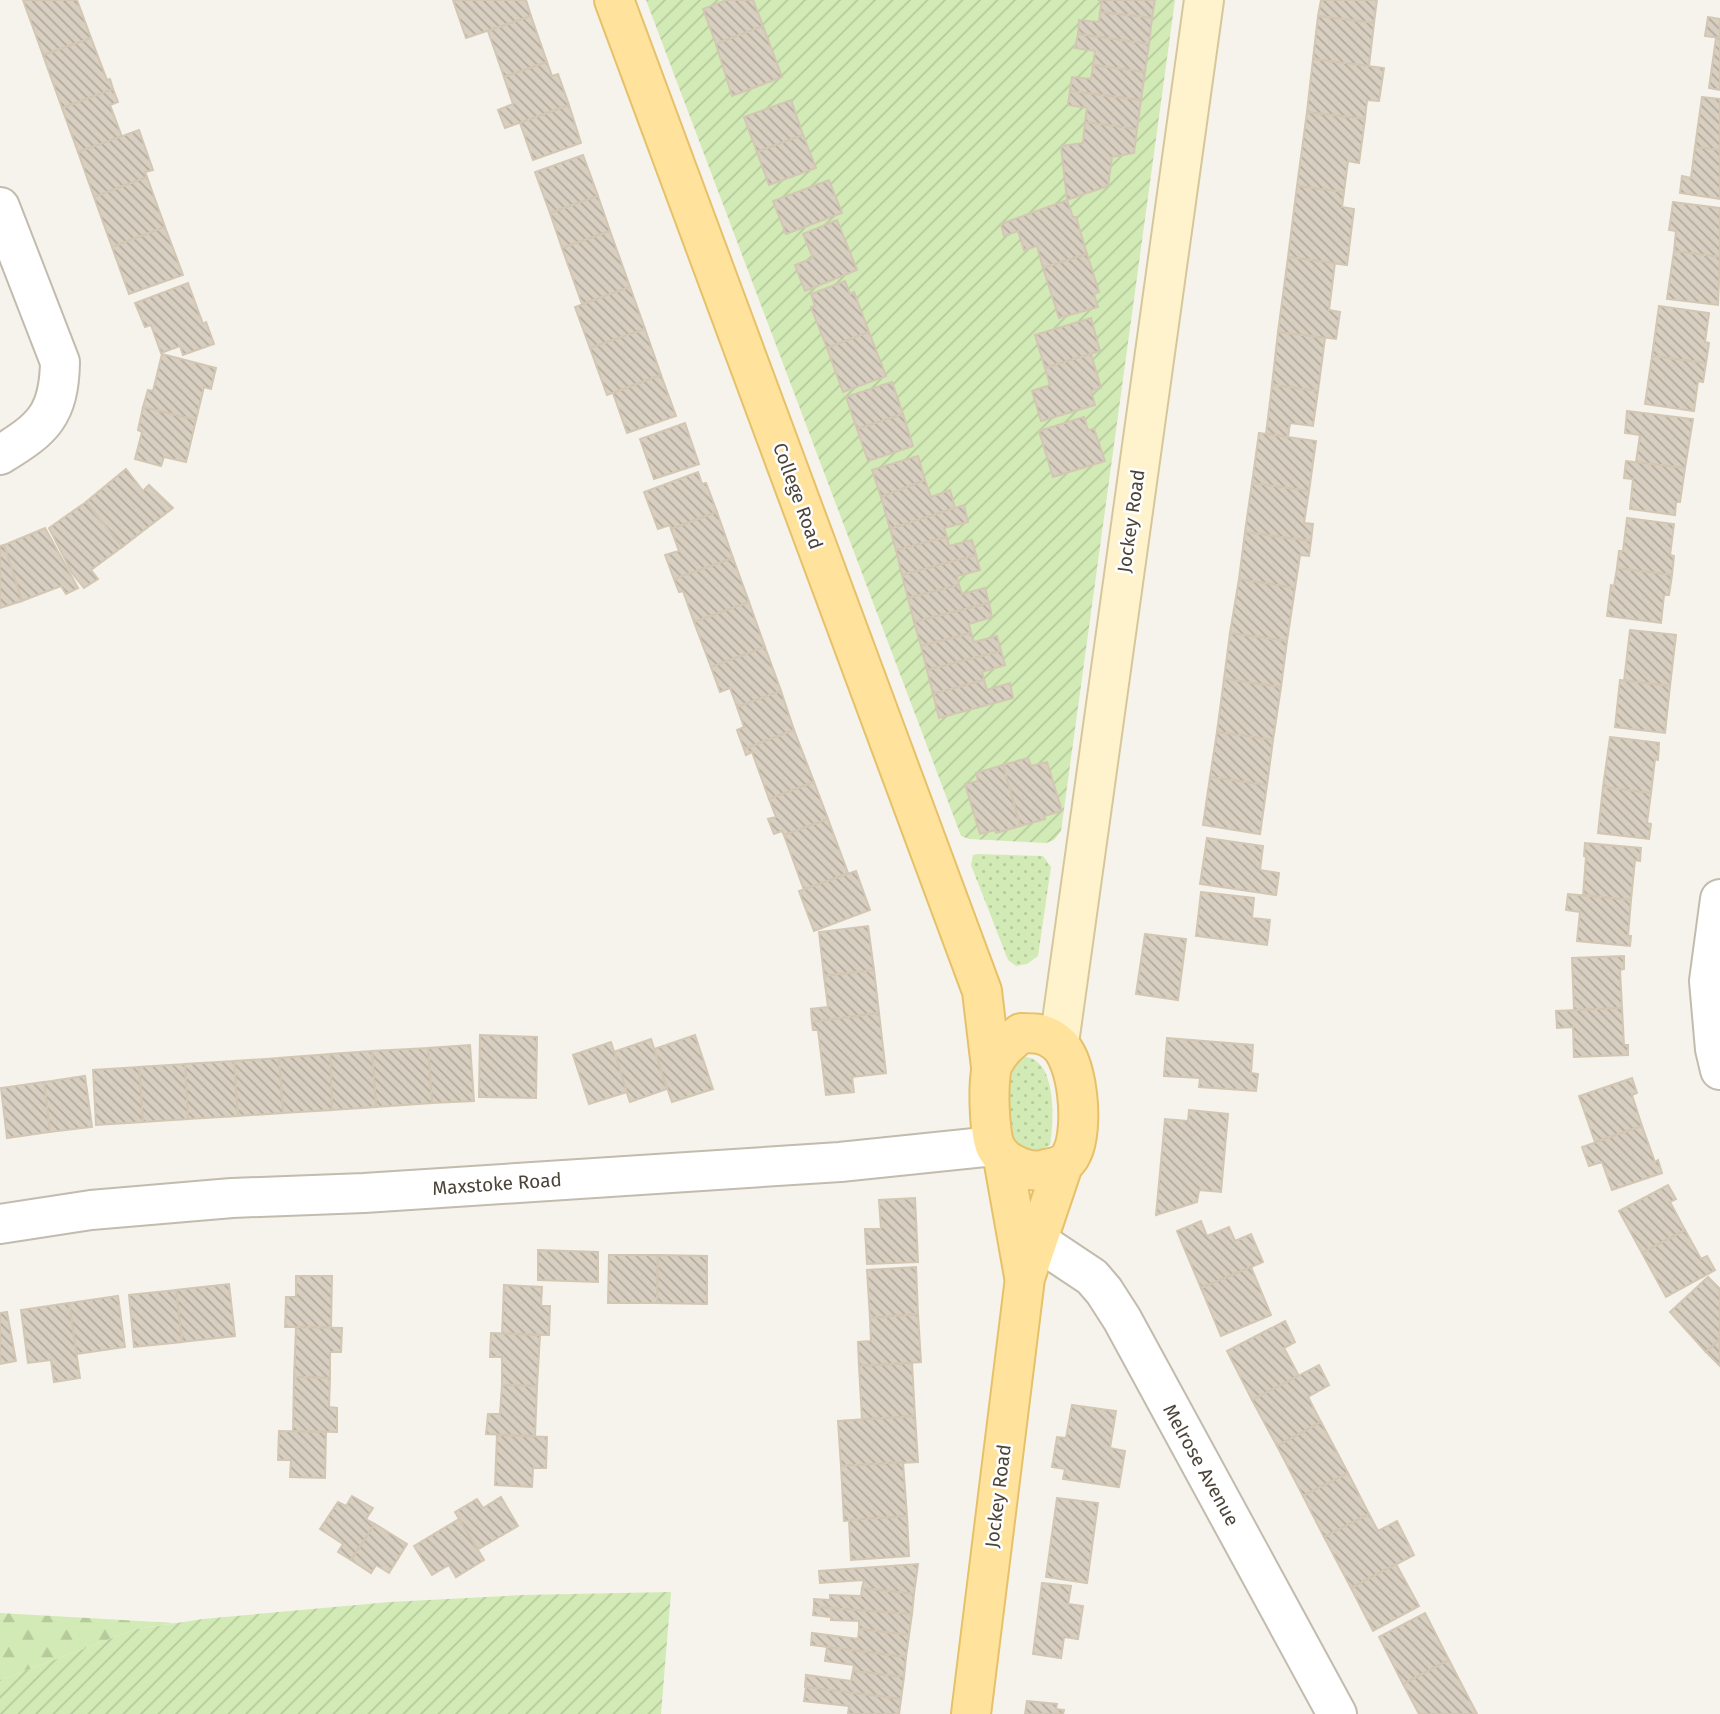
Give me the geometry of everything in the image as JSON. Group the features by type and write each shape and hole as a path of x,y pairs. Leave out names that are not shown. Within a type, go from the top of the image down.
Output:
{"main road":[{"name":"College Road","path":"614,0 982,991 991,1067"},
{"name":"Jockey Road","path":"1049,1038 1204,0"},
{"path":"982,991 1049,1038 1072,1069 1079,1108 1079,1127 1072,1155 1063,1165 1041,1171 1021,1169 998,1152 989,1106 991,1067 1002,1048 1021,1033 1049,1038"},
{"name":"Jockey Road","path":"998,1152 1025,1278"},
{"name":"Jockey Road","path":"971,1714 1025,1278 1063,1165"}],"street":[{"path":"0,207 60,362 60,388 43,425 0,455"},
{"path":"1720,899 1709,981 1715,1049 1720,1070"},
{"name":"Maxstoke Road","path":"0,1224 91,1210 232,1198 364,1193 998,1152"},
{"name":"Melrose Avenue","path":"1038,1241 1092,1277 1116,1310 1337,1714"}],"green space":[{"path":"646,0 1175,0 1061,831 1054,840 1046,843 969,839 961,836"},
{"path":"973,855 1043,856 1051,867 1038,956 1027,964 1016,966 1008,960 971,865"},
{"path":"1025,1057 1035,1060 1043,1068 1051,1093 1050,1145 1039,1152 1010,1147 1008,1071"},
{"path":"671,1592 661,1714 0,1714 0,1680 137,1629 203,1619 390,1602 523,1595"},
{"path":"0,1613 175,1623 137,1629 0,1680"}],"building":[{"path":"23,0 77,0 91,38 43,55"},
{"path":"453,0 526,0 531,16 466,38"},
{"path":"727,0 753,0 763,26 716,44 703,9"},
{"path":"1098,0 1155,0 1152,18 1100,12 1102,1"},
{"path":"1321,0 1377,0 1374,23 1318,16"},
{"path":"1100,12 1152,18 1149,44 1078,34 1079,20 1099,22"},
{"path":"531,16 547,62 504,77 488,31"},
{"path":"1318,16 1374,23 1369,66 1313,59"},
{"path":"1708,17 1720,19 1720,38 1705,36"},
{"path":"763,26 782,77 732,96 716,44"},
{"path":"1078,34 1149,44 1145,72 1093,65 1095,51 1075,48"},
{"path":"91,38 113,89 62,108 43,55"},
{"path":"1716,38 1720,38 1720,90 1709,88"},
{"path":"1313,59 1384,68 1379,101 1367,100 1365,119 1307,112"},
{"path":"547,62 552,76 558,74 569,105 505,128 498,110 513,104 504,77"},
{"path":"1093,65 1145,72 1141,100 1070,91 1072,77 1091,79"},
{"path":"113,89 118,102 110,105 122,137 78,152 62,108"},
{"path":"1070,91 1141,100 1137,129 1085,122 1087,108 1068,105"},
{"path":"1702,97 1720,99 1720,150 1695,147"},
{"path":"791,100 803,135 757,152 744,117"},
{"path":"569,105 581,143 533,160 520,123"},
{"path":"1307,112 1365,119 1359,163 1348,161 1344,192 1297,186"},
{"path":"1085,122 1137,129 1134,153 1112,157 1108,186 1067,200 1061,146 1083,143"},
{"path":"139,130 153,170 145,172 147,177 94,197 78,152"},
{"path":"803,135 816,168 769,185 757,152"},
{"path":"1695,147 1720,150 1720,199 1680,193 1682,176 1691,178"},
{"path":"583,155 598,196 550,213 535,172"},
{"path":"147,177 165,227 112,247 94,197"},
{"path":"829,180 842,213 786,234 773,201"},
{"path":"1297,186 1344,192 1342,207 1354,209 1347,265 1288,257"},
{"path":"598,196 610,231 562,248 550,213"},
{"path":"1067,200 1073,217 1076,217 1087,254 1043,268 1037,246 1024,250 1018,231 1004,236 1001,224"},
{"path":"1673,202 1720,208 1720,257 1674,251 1676,231 1669,230"},
{"path":"837,220 857,270 805,291 795,265 813,258 803,234"},
{"path":"165,227 183,275 129,294 112,247"},
{"path":"610,231 630,287 582,304 562,248"},
{"path":"1674,251 1720,257 1718,305 1667,299"},
{"path":"1087,254 1099,292 1094,294 1098,307 1059,318 1043,268"},
{"path":"1288,257 1335,263 1329,310 1340,312 1336,339 1278,332"},
{"path":"845,281 850,294 854,292 869,332 827,348 811,307 815,306 811,294"},
{"path":"188,283 203,324 206,322 214,344 183,355 180,346 161,353 151,325 145,327 135,303"},
{"path":"630,287 645,329 590,348 575,307"},
{"path":"1659,306 1709,313 1705,342 1709,343 1706,363 1652,356"},
{"path":"1091,318 1100,351 1045,368 1035,335"},
{"path":"645,329 661,375 607,395 590,348"},
{"path":"869,332 886,376 843,392 827,348"},
{"path":"1278,332 1325,338 1318,391 1272,385"},
{"path":"162,354 216,368 211,389 204,387 196,420 143,407 148,390 153,391"},
{"path":"1091,354 1101,388 1091,391 1095,405 1041,421 1032,391 1050,385 1045,368"},
{"path":"1652,356 1706,363 1703,382 1698,381 1694,411 1645,404"},
{"path":"661,375 676,416 627,433 613,393"},
{"path":"892,382 903,414 857,429 846,397"},
{"path":"1272,385 1318,391 1313,426 1290,423 1288,437 1266,434"},
{"path":"143,407 196,420 186,462 164,457 161,466 135,459 142,432 138,430"},
{"path":"1627,411 1693,419 1685,468 1636,462 1640,435 1625,433"},
{"path":"903,414 913,446 868,461 857,429"},
{"path":"1084,417 1088,430 1094,429 1105,461 1053,477 1039,431"},
{"path":"685,423 699,464 654,479 640,439"},
{"path":"1259,433 1316,441 1309,491 1252,483"},
{"path":"918,456 925,480 881,497 872,470"},
{"path":"1626,461 1685,468 1680,502 1676,502 1675,515 1630,509 1633,479 1624,478"},
{"path":"126,469 143,491 149,485 173,508 122,547 86,502"},
{"path":"698,472 702,484 706,483 717,512 671,529 670,525 658,529 644,492"},
{"path":"925,480 931,497 950,490 955,508 890,529 881,497"},
{"path":"1252,483 1309,491 1304,523 1313,524 1311,541 1245,532"},
{"path":"86,502 122,547 91,570 98,579 84,588 72,573 49,528"},
{"path":"964,505 968,522 944,528 947,537 896,550 890,529"},
{"path":"717,512 733,558 674,579 665,555 679,551 671,529"},
{"path":"1627,518 1674,524 1670,555 1674,556 1672,575 1617,568 1619,551 1623,551"},
{"path":"45,528 78,588 66,594 61,586 22,601 4,545"},
{"path":"1245,532 1311,541 1309,556 1300,555 1295,588 1239,579"},
{"path":"947,537 949,546 972,540 976,555 902,575 896,550"},
{"path":"4,545 22,601 0,608 0,546"},
{"path":"976,555 980,570 957,576 959,585 908,598 902,575"},
{"path":"733,558 749,602 694,622 683,591 679,592 674,579"},
{"path":"1617,568 1672,575 1669,595 1664,595 1661,623 1607,616 1611,585 1614,586"},
{"path":"1239,579 1295,588 1287,641 1230,633"},
{"path":"959,585 962,594 985,588 989,603 914,622 908,598"},
{"path":"749,602 765,647 711,667 694,622"},
{"path":"989,603 992,617 969,624 971,633 921,646 914,622"},
{"path":"1630,630 1676,635 1670,686 1624,681"},
{"path":"971,633 974,642 997,636 1001,651 927,670 921,646"},
{"path":"1230,633 1287,641 1281,687 1224,679"},
{"path":"765,647 781,691 737,707 730,688 720,692 711,667"},
{"path":"1001,651 1005,665 982,672 984,680 933,694 927,670"},
{"path":"1224,679 1281,687 1273,740 1217,732"},
{"path":"984,680 987,690 1010,683 1013,698 939,718 933,694"},
{"path":"1620,680 1670,686 1665,733 1615,727"},
{"path":"781,691 794,730 744,749 737,730 744,727 737,707"},
{"path":"794,730 814,782 769,799 752,752 746,755 744,749"},
{"path":"1217,732 1273,740 1267,785 1210,777"},
{"path":"1610,737 1659,743 1651,793 1603,787"},
{"path":"1028,758 1031,766 1047,762 1062,811 1020,826 1003,765"},
{"path":"1003,765 1020,826 996,833 995,830 980,834 965,784 978,781 976,773"},
{"path":"1210,777 1267,785 1260,834 1203,825"},
{"path":"814,782 828,819 784,835 782,831 774,834 768,819 776,817 769,799"},
{"path":"1603,787 1651,793 1647,823 1651,824 1649,839 1598,833"},
{"path":"828,819 848,873 804,890 784,835"},
{"path":"1207,838 1263,846 1260,870 1279,873 1276,895 1200,884"},
{"path":"1585,843 1641,848 1640,861 1635,860 1631,900 1583,895"},
{"path":"856,871 870,910 814,931 799,891"},
{"path":"1201,892 1254,898 1252,918 1270,920 1267,945 1196,936"},
{"path":"1568,894 1631,900 1628,936 1631,936 1630,946 1577,941 1580,912 1566,910"},
{"path":"868,926 874,970 824,976 819,932"},
{"path":"1145,934 1186,939 1178,1000 1136,994"},
{"path":"1624,956 1624,969 1620,970 1622,1008 1574,1010 1572,958"},
{"path":"874,970 879,1013 812,1022 811,1009 828,1007 824,976"},
{"path":"1622,1008 1624,1045 1628,1045 1628,1055 1574,1057 1573,1027 1557,1028 1556,1011"},
{"path":"879,1013 886,1073 852,1077 854,1092 826,1095 818,1030 813,1030 812,1022"},
{"path":"480,1035 537,1037 536,1098 479,1097"},
{"path":"695,1035 713,1089 672,1102 654,1049"},
{"path":"1167,1038 1253,1045 1251,1073 1258,1074 1256,1091 1199,1087 1200,1078 1164,1076"},
{"path":"651,1039 667,1089 630,1102 613,1052"},
{"path":"611,1042 627,1092 589,1104 573,1055"},
{"path":"470,1045 474,1101 432,1103 428,1048"},
{"path":"428,1048 432,1103 376,1107 372,1051"},
{"path":"372,1051 376,1107 332,1110 330,1054"},
{"path":"330,1054 332,1110 283,1113 279,1058"},
{"path":"279,1058 283,1113 238,1116 234,1061"},
{"path":"234,1061 238,1116 188,1119 185,1064"},
{"path":"185,1064 188,1119 143,1122 139,1067"},
{"path":"139,1067 143,1122 96,1125 93,1070"},
{"path":"85,1076 92,1127 50,1132 44,1082"},
{"path":"1632,1078 1637,1093 1632,1095 1642,1126 1595,1142 1579,1096"},
{"path":"44,1082 50,1132 7,1138 1,1088"},
{"path":"1189,1110 1228,1114 1221,1192 1199,1190 1197,1202 1156,1215 1165,1119 1188,1121"},
{"path":"1642,1126 1655,1162 1658,1160 1662,1173 1612,1190 1602,1162 1589,1166 1582,1147"},
{"path":"1668,1185 1676,1199 1670,1202 1685,1230 1642,1253 1619,1211"},
{"path":"915,1198 918,1262 867,1264 865,1229 881,1229 879,1200"},
{"path":"1201,1221 1207,1236 1229,1227 1235,1241 1251,1234 1263,1262 1201,1288 1177,1231"},
{"path":"1685,1230 1701,1259 1707,1256 1715,1270 1666,1297 1642,1253"},
{"path":"538,1250 598,1252 598,1282 538,1280"},
{"path":"609,1255 658,1255 657,1303 608,1303"},
{"path":"658,1255 707,1256 707,1304 657,1303"},
{"path":"916,1267 918,1314 870,1318 867,1270"},
{"path":"1251,1267 1271,1315 1221,1336 1201,1288"},
{"path":"296,1276 332,1276 331,1327 285,1327 286,1297 296,1297"},
{"path":"1708,1277 1720,1289 1720,1339 1706,1352 1670,1312"},
{"path":"229,1284 235,1336 182,1342 176,1290"},
{"path":"504,1285 542,1287 541,1306 550,1306 549,1335 502,1334"},
{"path":"176,1290 182,1342 134,1347 129,1295"},
{"path":"118,1296 125,1347 76,1354 69,1303"},
{"path":"69,1303 80,1378 54,1382 51,1360 28,1363 21,1310"},
{"path":"7,1312 16,1361 0,1364 0,1313"},
{"path":"918,1314 921,1362 859,1366 858,1342 871,1341 870,1318"},
{"path":"1285,1321 1295,1342 1284,1348 1299,1376 1252,1400 1227,1351"},
{"path":"296,1327 342,1328 341,1352 330,1352 330,1378 294,1377"},
{"path":"491,1333 540,1335 537,1386 502,1385 502,1357 490,1357"},
{"path":"1720,1339 1720,1366 1706,1352"},
{"path":"912,1363 915,1416 862,1420 859,1366"},
{"path":"1319,1365 1329,1385 1308,1397 1321,1422 1277,1446 1252,1400"},
{"path":"294,1377 330,1378 329,1407 337,1408 337,1432 293,1431"},
{"path":"502,1385 537,1386 535,1436 486,1434 488,1414 500,1414"},
{"path":"1072,1405 1116,1411 1110,1448 1125,1451 1119,1487 1063,1479 1065,1469 1052,1467 1057,1437 1066,1438"},
{"path":"915,1416 918,1462 841,1466 838,1421"},
{"path":"1321,1422 1348,1473 1303,1496 1277,1446"},
{"path":"279,1431 326,1432 325,1478 290,1477 291,1460 278,1460"},
{"path":"497,1435 547,1437 546,1468 533,1468 532,1487 495,1485"},
{"path":"903,1462 907,1516 844,1521 841,1466"},
{"path":"1348,1473 1369,1514 1324,1537 1303,1496"},
{"path":"352,1496 373,1508 366,1519 375,1524 351,1560 338,1552 343,1544 320,1529 338,1502 346,1506"},
{"path":"501,1497 518,1526 477,1550 455,1512 477,1499 483,1508"},
{"path":"1057,1498 1098,1503 1087,1583 1046,1577"},
{"path":"1369,1514 1378,1531 1397,1521 1414,1555 1351,1588 1324,1537"},
{"path":"907,1516 909,1556 851,1560 849,1520"},
{"path":"459,1519 484,1560 456,1577 449,1565 432,1575 414,1546"},
{"path":"375,1524 407,1544 389,1573 376,1565 371,1573 351,1560"},
{"path":"918,1564 914,1594 862,1588 864,1580 820,1583 819,1571"},
{"path":"1396,1564 1419,1606 1373,1631 1351,1588"},
{"path":"1042,1583 1071,1586 1068,1604 1083,1606 1078,1639 1064,1637 1061,1658 1033,1654"},
{"path":"862,1588 914,1594 912,1614 814,1607 814,1599 830,1600 830,1595 861,1596"},
{"path":"814,1607 912,1614 909,1635 859,1629 859,1621 831,1620 831,1617 813,1615"},
{"path":"1425,1613 1449,1660 1403,1684 1379,1637"},
{"path":"859,1629 909,1635 906,1657 811,1645 812,1633 858,1639"},
{"path":"827,1647 906,1657 904,1677 853,1671 854,1665 825,1661"},
{"path":"1449,1660 1477,1714 1419,1714 1403,1684"},
{"path":"853,1671 904,1677 901,1699 805,1687 806,1675 851,1681"},
{"path":"806,1687 901,1699 899,1714 848,1714 849,1706 804,1701"},
{"path":"1027,1701 1057,1704 1056,1709 1064,1710 1063,1714 1025,1714"}]}
